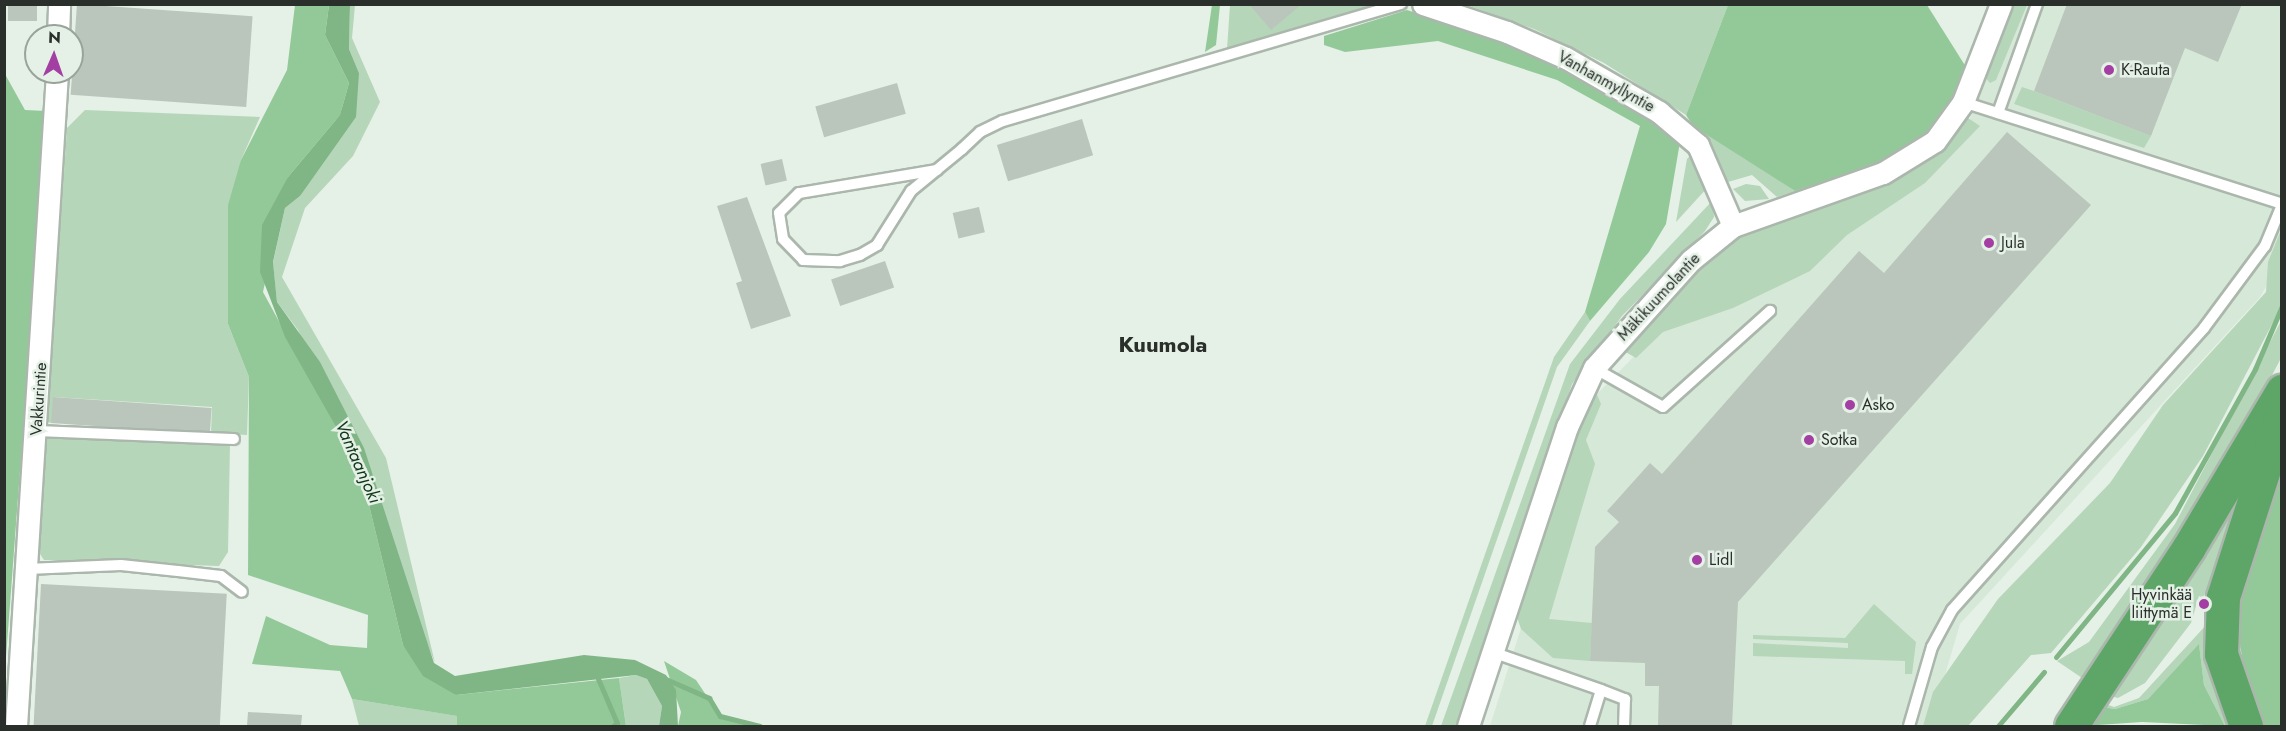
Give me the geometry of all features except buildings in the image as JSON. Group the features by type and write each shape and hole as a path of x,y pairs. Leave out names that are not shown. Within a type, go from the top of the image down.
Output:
{"highway":[{"path":"2071,726 2189,547 2282,391"},
{"path":"2246,726 2221,654 2223,597 2282,413"}],"street":[{"path":"58,24 59,4"},
{"name":"Vanhanmyllyntie","path":"1423,4 1566,58 1659,112 1698,145 1733,226"},
{"name":"Mäkikuumolantie","path":"1468,726 1567,427 1593,368 1691,260 1733,226 1904,164 1935,141 1963,102 2001,4"},
{"name":"Vakkurintie","path":"16,726 56,84"}],"lane":[{"path":"937,170 799,193 779,213 783,239 803,260 840,261 860,255 877,245 911,191 937,170 980,132 1003,122 1401,4"},
{"path":"1998,113 2037,4"},
{"path":"1909,726 1929,657 1952,610 2204,328 2265,246 2282,204 1963,102"},
{"path":"1593,368 1663,407 1770,311"},
{"path":"36,430 234,439"},
{"path":"27,569 144,568 221,576 242,592"},
{"path":"1492,652 1625,699 1624,726"},
{"path":"1590,726 1601,690"}],"shaded area":[{"path":"295,5 329,5 325,35 349,83 340,115 288,177 263,292 344,441 369,505 403,645 456,695 619,678 626,726 457,726 457,716 352,699 340,671 252,664 266,616 330,645 367,648 368,615 248,575 249,377 228,324 228,205 241,160 287,70"},
{"path":"350,5 355,5 352,38 380,102 353,156 305,208 282,277 386,458 435,663 298,330 277,302 273,263 285,208 300,196 359,73 349,49"},
{"path":"1212,5 1220,5 1216,45 1205,52"},
{"path":"1230,5 1380,5 1232,51 1227,49"},
{"path":"1467,5 1728,5 1686,115 1604,63 1534,29"},
{"path":"1728,5 1927,5 1966,67 1954,99 1917,143 1876,165 1795,191 1693,126 1686,115"},
{"path":"2012,5 2281,5 2281,260 2260,297 1960,624 1930,726 1490,726 1594,397 1664,326 1789,273 1966,130"},
{"path":"2012,5 2027,5 1996,80 1990,83 1984,76"},
{"path":"1407,10 1521,48 1655,122 1680,142 1666,224 1649,252 1590,321 1585,312 1640,126 1557,80 1438,41 1345,52 1324,45 1324,36"},
{"path":"5,74 25,110 47,111 5,671"},
{"path":"2022,87 2151,136 2144,148 2014,104"},
{"path":"85,110 260,117 241,160 228,324 249,377 247,435 211,433 212,407 54,397 52,423 47,422 67,128"},
{"path":"1968,118 1980,126 1925,183 1847,235 1810,271 1733,308 1663,332 1636,358 1622,350 1677,282 1727,239 1915,169"},
{"path":"1693,126 1795,191 1777,197 1752,175 1728,182"},
{"path":"1692,154 1708,187 1676,222 1687,159"},
{"path":"1746,184 1760,186 1769,199 1745,201 1733,189"},
{"path":"1713,200 1714,217 1705,231 1622,316 1572,384 1456,726 1441,726 1570,364 1620,299"},
{"path":"2281,230 2281,307 2203,456 2141,547 2051,653 2031,655 1968,726 1923,726 1933,692 1998,599 2110,483 2163,405 2266,292 2268,262"},
{"path":"1585,312 1590,321 1557,367 1432,726 1425,726 1554,357"},
{"path":"2281,321 2281,358 2231,454 2088,682 2057,661 2089,642 2175,524"},
{"path":"1595,390 1601,404 1586,440 1595,464 1549,619 1592,623 1590,661 1553,658 1521,629 1516,614 1584,407"},
{"path":"47,435 230,443 228,552 219,566 44,560 38,551"},
{"path":"2253,454 2215,575 2203,598 2199,596 2191,623 2145,683 2118,698 2101,694"},
{"path":"2281,454 2281,726 2263,726 2248,696 2236,618"},
{"path":"1874,604 1916,642 1912,674 1905,674 1905,661 1753,656 1753,643 1848,648 1848,643 1753,639 1753,635 1845,638"},
{"path":"2208,623 2236,726 2225,726 2204,685 2199,645 2148,699 2115,709 2096,706 2097,701 2114,707 2139,698"},
{"path":"2199,644 2204,685 2225,726 2142,722 2083,726 2096,706 2115,709 2148,699"},
{"path":"664,661 696,680 720,716 760,726 678,726 681,712"},
{"path":"636,675 647,679 662,706 659,726 626,726 619,678"},
{"path":"352,699 458,716 457,726 359,726"}],"water":[{"name":"Vantaanjoki","path":"329,5 350,5 349,49 359,73 356,117 300,196 285,208 273,262 277,302 320,362 364,448 434,663 455,676 584,655 635,660 666,675 676,690 678,726 659,726 662,706 647,679 636,675 456,695 423,676 403,645 369,505 344,441 285,337 260,272 262,225 288,177 340,115 349,83 325,35"}],"waterway":[{"path":"2056,657 2175,513 2255,369 2282,306"},
{"path":"1998,726 2044,672"},
{"path":"596,674 617,723 613,726"},
{"path":"659,676 709,698 720,716 760,726"}],"place":[{"name":"K-Rauta","path":"2109,70"},
{"name":"Jula","path":"1989,243"},
{"name":"Asko","path":"1850,405"},
{"name":"Sotka","path":"1809,440"},
{"name":"Lidl","path":"1697,560"},
{"name":"Hyvinkää liittymä E","path":"2204,604"}],"district":[{"name":"Kuumola","path":"1163,345"}]}
